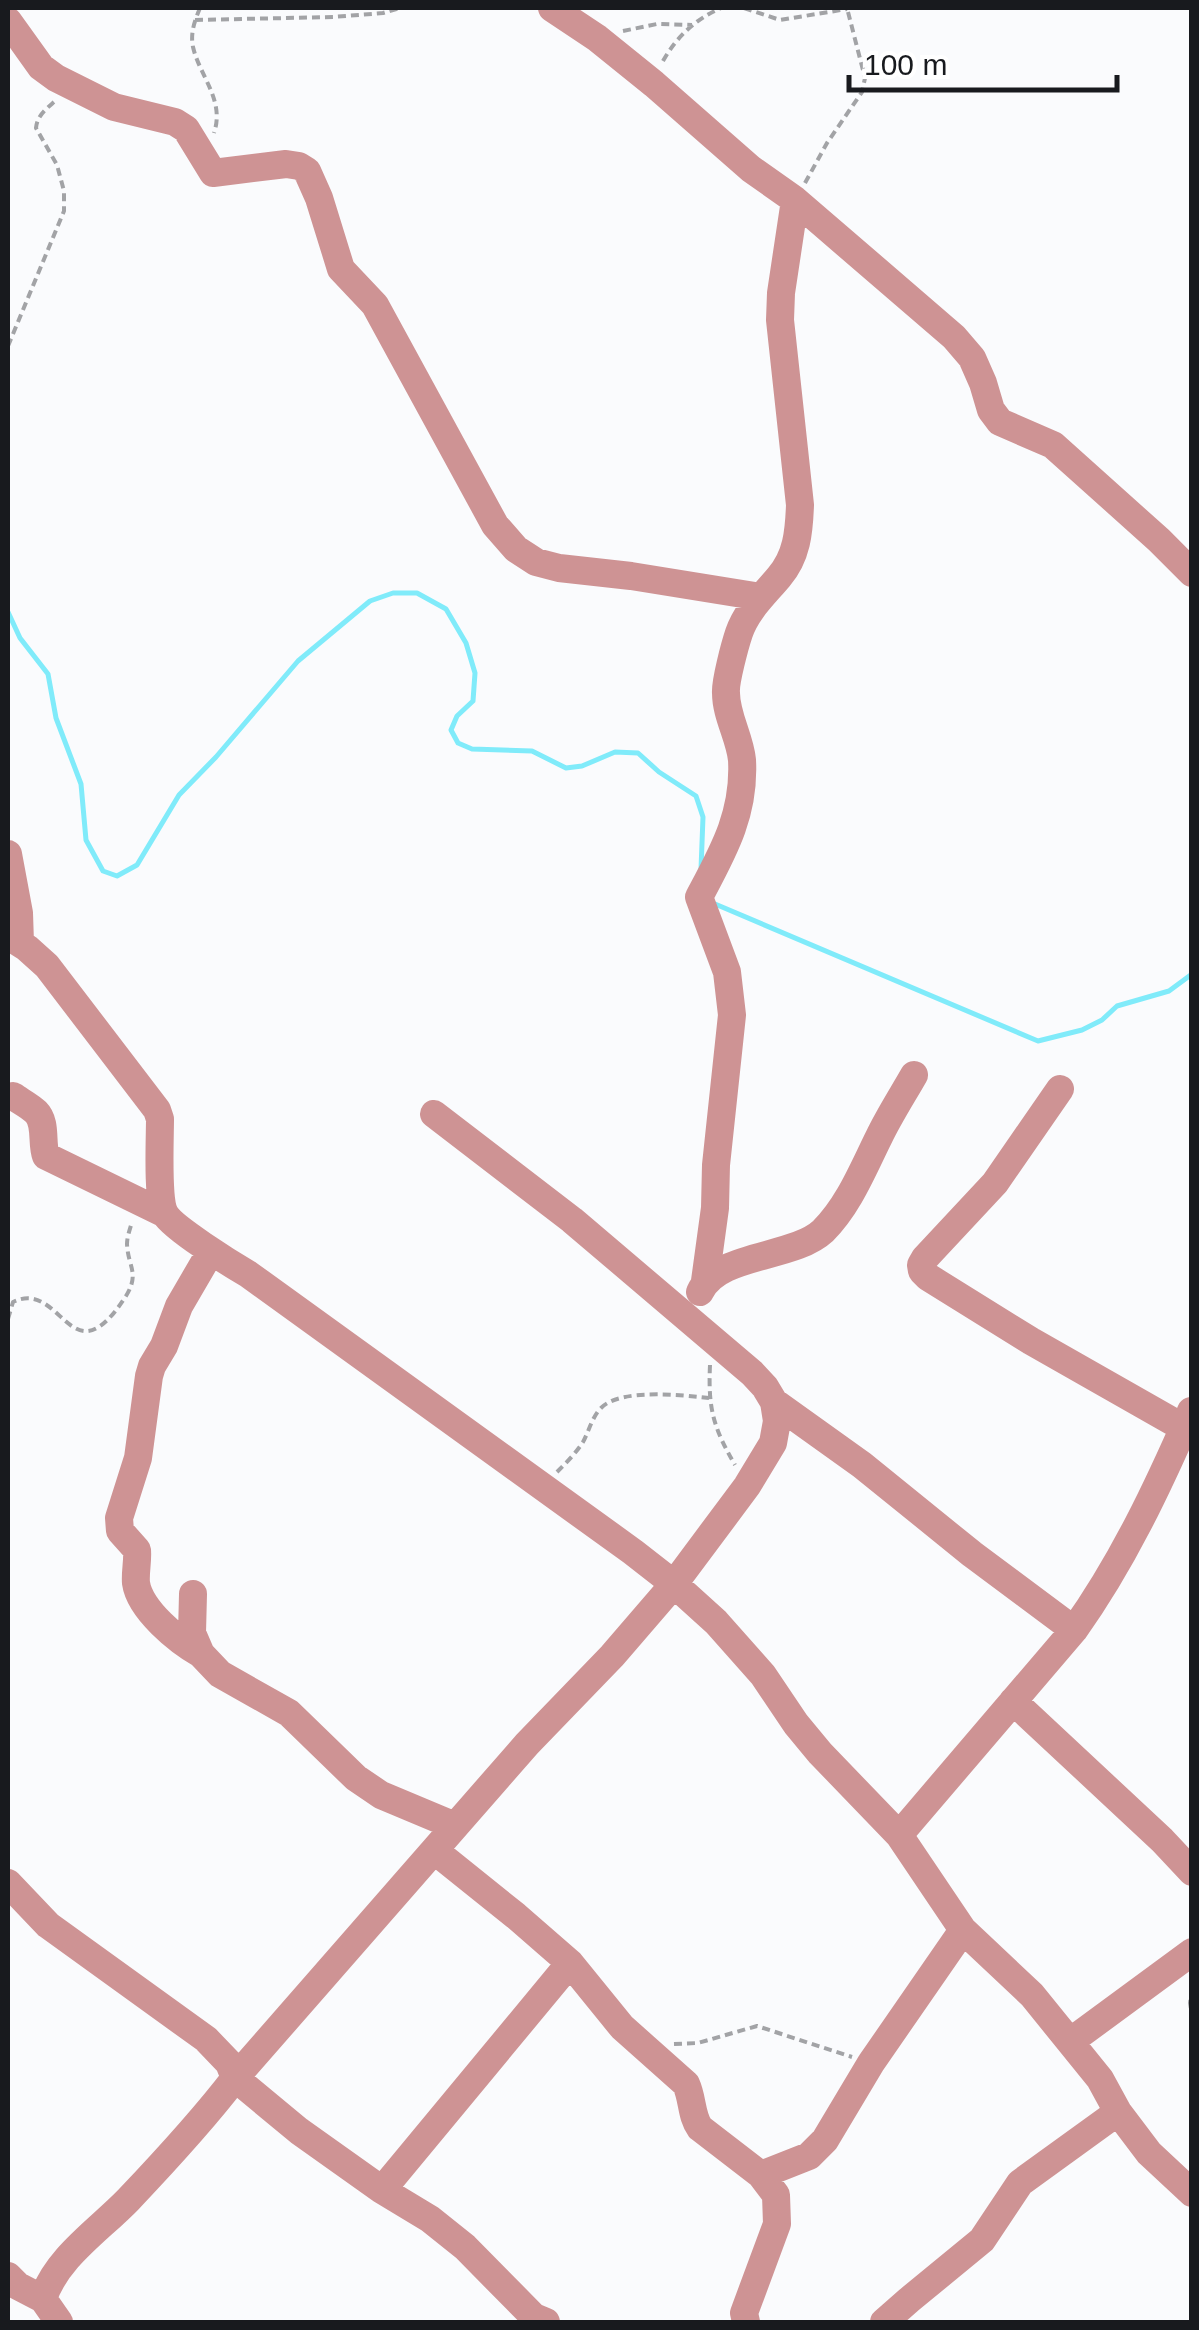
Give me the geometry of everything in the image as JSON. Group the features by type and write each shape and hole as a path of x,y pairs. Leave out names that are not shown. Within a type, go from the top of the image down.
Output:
{"street":[{"path":"552,8 597,38 751,168 796,200 954,337 972,358 991,410 1000,422 1052,445 1192,573"},
{"path":"8,21 41,67 71,87 114,107 186,128 213,173 286,164 306,170 342,269 375,305 495,526 516,550 536,562 559,568 762,597"},
{"path":"703,1331 699,1294 705,1281 715,1208 732,1015 728,972 699,898 734,827 739,806 741,754 728,704 727,681 746,618 782,575 794,554 799,529 800,505 780,320 796,200"},
{"path":"8,854 19,913 14,940 47,966 157,1110 165,1214"},
{"path":"705,1281 739,1263 808,1242 822,1231 856,1186 914,1075"},
{"path":"900,1836 1100,1594 1188,1420 1031,1341 922,1271 924,1258 994,1184 1060,1089"},
{"path":"13,1096 41,1120 46,1156 165,1214 211,1251 544,1487 674,1584 716,1622 762,1675 820,1753 900,1836 963,1930 1032,1996 1100,2079 1118,2112 1149,2153 1192,2193"},
{"path":"29,2296 50,2280 128,2200 527,1744 612,1656 674,1584 747,1486 773,1443 777,1421 774,1402 752,1373 572,1220 434,1114"},
{"path":"211,1251 179,1306 152,1366 138,1458 119,1524 123,1536 138,1550 136,1586 166,1631 201,1654 220,1674 289,1713 356,1778 381,1795 456,1826"},
{"path":"774,1402 862,1465 1074,1630"},
{"path":"193,1594 192,1632 201,1654"},
{"path":"1013,1702 1192,1872"},
{"path":"435,1851 570,1964 622,2027 686,2084 700,2128 762,2175 776,2195 777,2224 744,2313 746,2322"},
{"path":"8,1883 48,1925 206,2038 229,2063 235,2078 298,2131 430,2219 465,2247 534,2318 546,2322"},
{"path":"762,2175 809,2156 825,2140 871,2063 963,1930"},
{"path":"1071,2041 1192,1952"},
{"path":"382,2190 570,1964"},
{"path":"884,2322 982,2240 1020,2183 1118,2112"}],"path":[{"path":"200,8 192,34 193,49 210,85 217,124 205,161"},
{"path":"195,20 333,17 400,8"},
{"path":"654,84 674,42 692,24 721,8"},
{"path":"744,8 780,20 847,8 865,78 862,92 827,143 796,200"},
{"path":"597,38 644,26 692,24"},
{"path":"8,346 64,212 64,191 57,165 39,136 36,121 71,87"},
{"path":"8,1319 13,1302 23,1297 52,1307 68,1326 80,1332 90,1332 110,1318 132,1287 127,1241 137,1202"},
{"path":"703,1331 709,1398 718,1436 747,1486"},
{"path":"544,1487 582,1445 594,1418 610,1401 657,1395 709,1398"},
{"path":"1192,1987 1192,2014"},
{"path":"676,2044 698,2043 757,2026 871,2063"}],"waterway":[{"path":"8,612 20,638 48,674 56,718 81,784 86,840 103,871 117,876 137,865 179,795 298,661 370,601 393,593 417,593 446,609 466,643 475,673 473,701 457,716 451,730 458,743 472,749 532,751 566,768 582,766 615,752 638,753 696,796 703,817 701,869"},
{"path":"715,904 1038,1041 1082,1030 1102,1020 1117,1006 1169,991 1192,974"}]}
